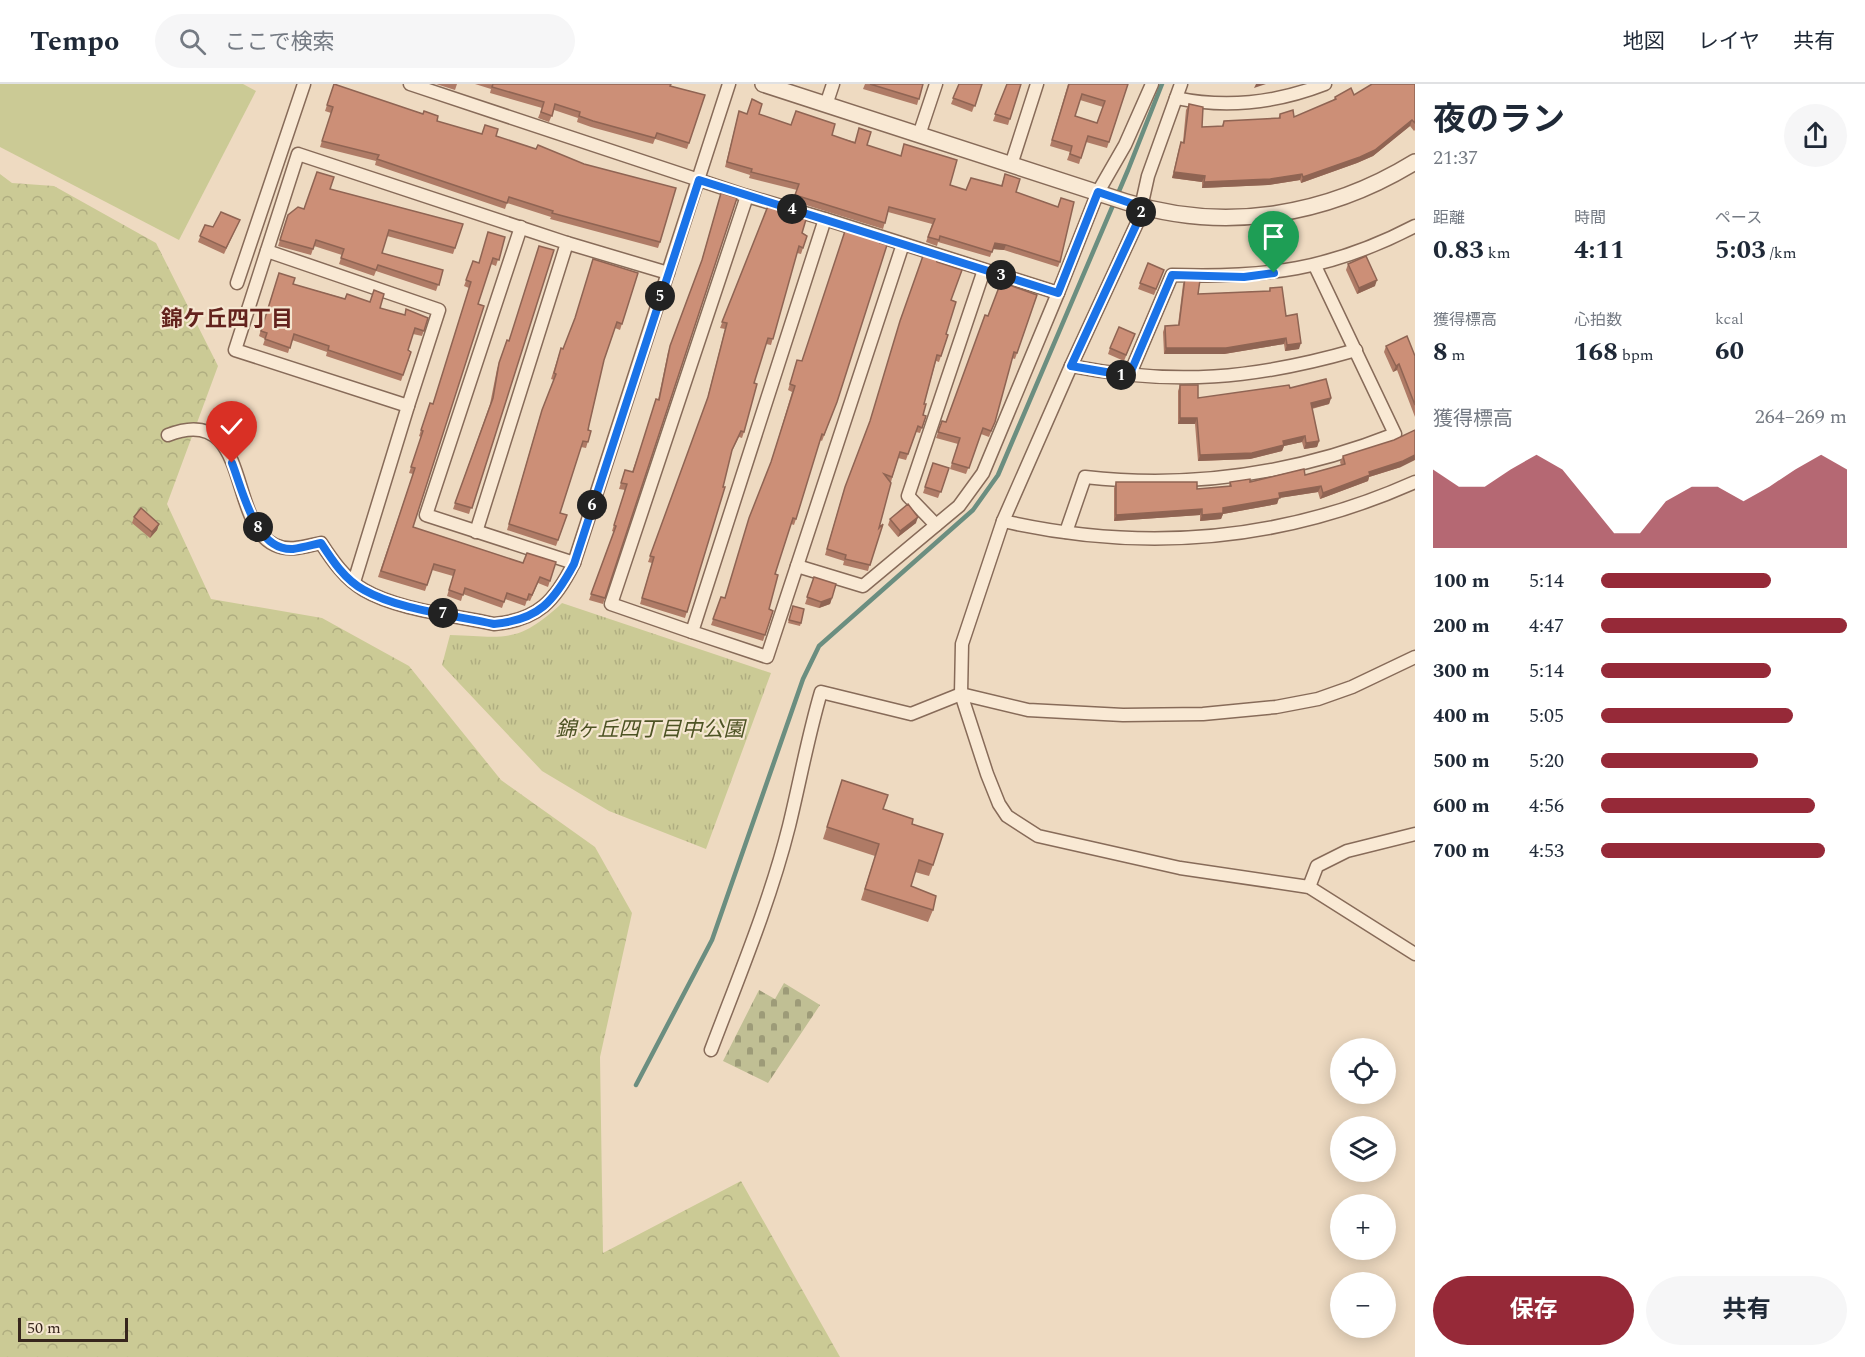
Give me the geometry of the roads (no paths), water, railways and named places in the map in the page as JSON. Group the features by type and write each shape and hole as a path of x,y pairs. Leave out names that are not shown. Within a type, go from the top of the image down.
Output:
{"street":[{"path":"237,283 304,84"},
{"path":"410,84 747,196 1058,293"},
{"path":"168,435 186,428 205,430 217,437 232,463 262,534 274,545 292,549 321,543 336,566 362,589 381,598 494,624 507,623 546,606 558,593 574,564 729,84"},
{"path":"763,84 1126,202 1185,216 1216,218 1281,214 1341,199 1375,185 1415,162"},
{"path":"826,105 833,84"},
{"path":"920,135 936,84"},
{"path":"1011,165 1037,84"},
{"path":"797,566 863,586 959,506 983,473 1058,293 1152,84"},
{"path":"1181,84 1148,176 1138,221 1003,521 962,644 962,694 999,804 1007,816 1038,836 1180,868 1309,887 1415,954"},
{"path":"1176,98 1201,104 1245,104 1292,96 1325,84"},
{"path":"408,406 235,350 298,154 567,243 668,273"},
{"path":"747,196 611,604 767,657 903,244"},
{"path":"692,632 825,219"},
{"path":"521,227 426,515 574,564"},
{"path":"1129,376 1172,275 1244,277 1315,266 1367,250 1414,230"},
{"path":"476,532 567,243"},
{"path":"267,251 439,310 354,582"},
{"path":"1065,532 1085,477 1130,482 1228,479 1288,469 1328,458 1395,434 1315,266"},
{"path":"936,525 908,496 984,270"},
{"path":"1071,366 1129,376 1198,378 1300,366 1356,350"},
{"path":"1003,521 1048,531 1215,537 1293,524 1331,514 1415,482"},
{"path":"711,1050 756,932 788,826 803,753 820,692 911,714 962,694 1028,710 1123,715 1203,714 1276,707 1318,699 1415,657"},
{"path":"1309,887 1317,866 1347,851 1415,834"}],"waterway":[{"path":"636,1085 712,940 803,679 819,646 973,510 998,475 1128,170 1162,84"}],"district":[{"name":"錦ケ丘四丁目","path":"227,318"}],"park label":[{"name":"錦ヶ丘四丁目中公園","path":"650,729"}]}
